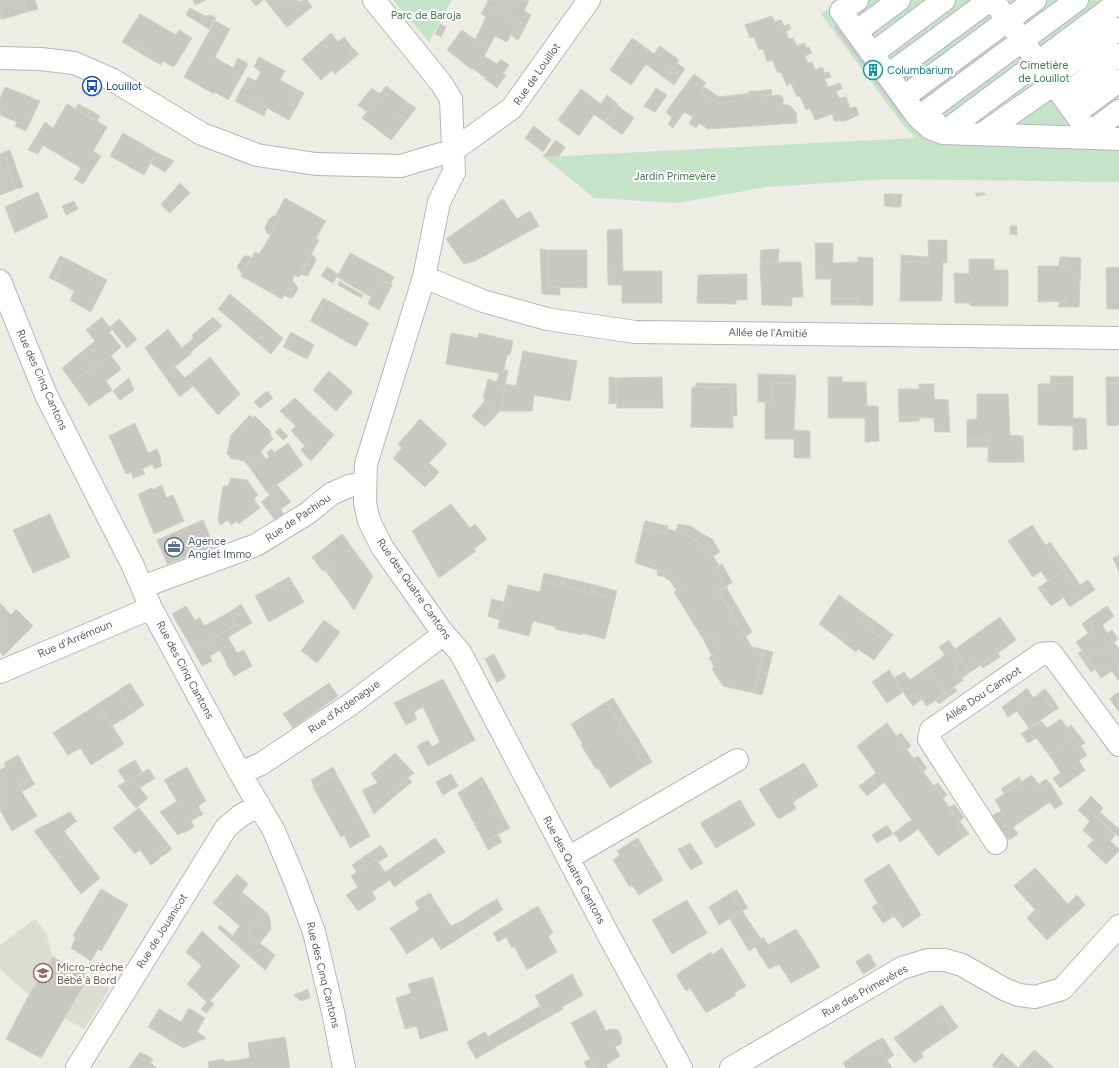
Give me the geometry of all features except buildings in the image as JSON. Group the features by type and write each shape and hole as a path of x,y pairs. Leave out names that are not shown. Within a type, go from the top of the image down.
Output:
{"street":[{"name":"Rue des Quatre Cantons","path":"374,0 441,83 451,99 454,172 439,202 424,277 366,464 364,483 365,503 369,521 382,547 443,633 460,652 680,1068"},
{"name":"Rue de Louillot","path":"0,58 41,58 74,63 111,79 202,134 257,155 316,164 401,166 454,150 512,108 589,0"},
{"path":"857,0 841,11 918,117 930,128 943,133 1091,135 1118,138"},
{"path":"864,26 899,0"},
{"path":"880,48 944,0"},
{"path":"896,68 990,0"},
{"path":"993,0 1091,135"},
{"path":"912,91 1035,0"},
{"path":"943,133 927,111 1077,0"},
{"path":"1056,87 1119,2"},
{"path":"982,134 1056,87 1119,29"},
{"path":"943,133 1056,87 1119,55"},
{"path":"1056,87 1119,81"},
{"path":"1091,135 1119,111"},
{"name":"Allée de l'Amitié","path":"424,277 483,301 547,319 635,332 1119,338"},
{"name":"Rue des Cinq Cantons","path":"0,280 46,395 133,566 151,608 240,773 274,831 314,932 333,1012 344,1068"},
{"name":"Rue de Pachiou","path":"142,587 256,546 308,513 331,494 349,486 364,483"},
{"name":"Rue d'Arrémoun","path":"0,672 151,608"},
{"name":"Rue d'Ardenague","path":"240,773 261,764 351,704 436,640 443,633"},
{"name":"Allée Dou Campot","path":"996,843 929,739 931,730 1041,654 1051,653 1119,745"},
{"path":"568,858 737,760"},
{"name":"Rue de Jouanicot","path":"77,1068 226,828 240,816 259,805"},
{"name":"Rue des Primevères","path":"731,1068 902,968 928,960 945,960 962,965 1004,990 1019,995 1035,997 1062,989 1119,926"}],"shaded area":[{"name":"Micro-crèche Bébé à Bord","path":"35,919 46,933 53,957 110,988 84,1029 29,995 0,969 0,945"}],"green space":[{"name":"Parc de Baroja","path":"393,0 452,0 429,42"},
{"name":"Cimetière de Louillot","path":"841,0 1119,0 1119,182 889,179 767,187 677,203 594,198 544,157 916,138 903,125 821,14"}],"place":[{"name":"Columbarium","path":"873,70"},
{"name":"Louillot","path":"92,86"},
{"name":"Agence Anglet Immo","path":"174,547"},
{"name":"Micro-crèche Bébé à Bord","path":"43,973"}],"park label":[{"name":"Jardin Primevère","path":"675,176"}]}
